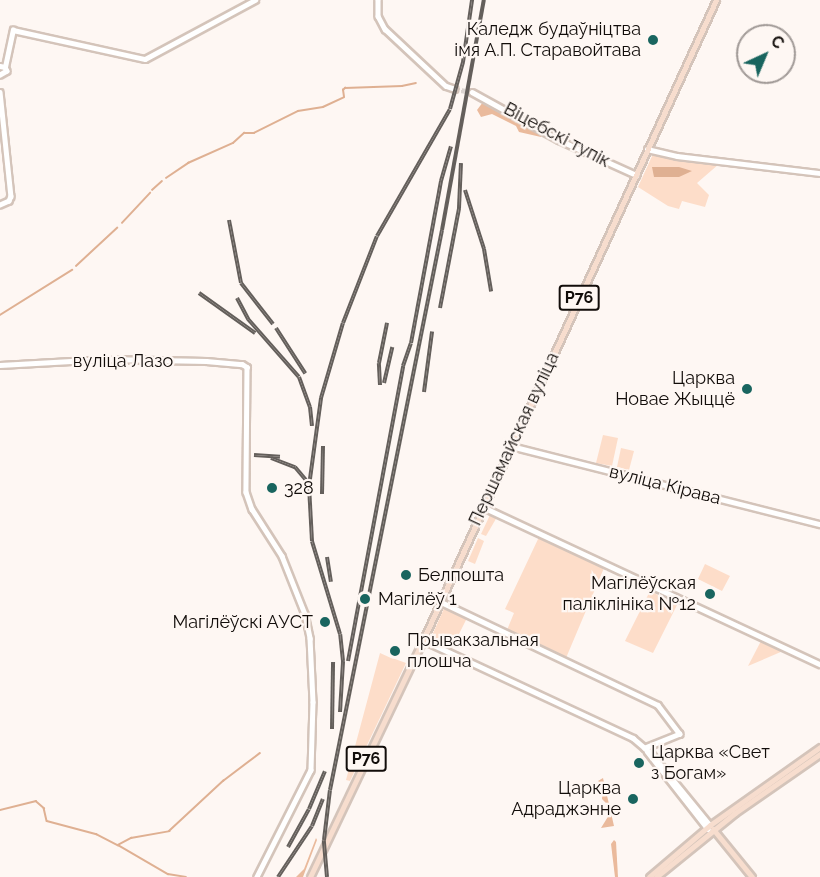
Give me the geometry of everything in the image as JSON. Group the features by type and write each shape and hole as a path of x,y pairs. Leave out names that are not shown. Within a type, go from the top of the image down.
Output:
{"main road":[{"path":"0,75 6,73 2,66 13,30 139,59 152,57 255,0"},
{"path":"378,0 378,16 385,29 446,86 455,89"},
{"name":"Першамайская вуліца","path":"310,877 423,640 716,0"},
{"path":"0,92 11,196 9,201 0,205"},
{"name":"Віцебскі тупік","path":"472,92 559,140 636,176"},
{"path":"648,149 677,156 820,173"},
{"name":"вуліца Лазо","path":"0,365 107,358 245,365 248,370 244,451 246,492 252,509 282,556 307,622 313,702 311,770 258,877"},
{"name":"вуліца Кірава","path":"511,446 820,524"},
{"path":"483,507 820,664"},
{"path":"439,601 658,705 680,734 645,748"},
{"path":"423,640 633,738 645,748 752,877"},
{"path":"648,877 820,747"},
{"path":"656,877 710,828 820,754"},
{"path":"710,828 747,877"}],"shaded area":[{"path":"483,102 533,128 542,135 541,137 519,132 516,126 492,114 481,117 477,110"},
{"path":"653,154 719,164 697,183 709,195 705,207 682,201 679,209 668,206 638,187"},
{"path":"652,167 679,167 692,171 679,177 654,177"},
{"path":"603,435 618,438 612,466 596,463"},
{"path":"621,448 634,451 629,470 617,467"},
{"path":"490,515 497,517 486,536 481,534"},
{"path":"539,537 604,568 566,658 507,630 514,613 505,609"},
{"path":"478,538 484,541 475,564 468,561"},
{"path":"705,564 730,576 722,591 698,579"},
{"path":"650,591 677,605 653,653 625,641"},
{"path":"445,606 467,618 451,650 430,640"},
{"path":"761,641 783,651 748,666"},
{"path":"380,653 391,658 394,654 395,659 406,663 350,781 346,780"},
{"path":"603,778 614,826 601,828 609,815 607,804 602,799 603,786 598,781"},
{"path":"316,838 303,877 296,877 304,869"},
{"path":"614,840 618,877 615,877 611,844"}],"waterway":[{"path":"166,178 188,163 233,143 244,133 254,133 298,111 323,107 344,97 345,88 402,86 416,83"},
{"path":"152,190 162,181"},
{"path":"122,223 150,193"},
{"path":"76,266 117,228"},
{"path":"0,315 72,270"},
{"path":"0,810 36,801 44,808 47,821 96,834 118,845 131,838 169,831 223,781 260,753"},
{"path":"118,845 168,874 186,877"}],"tunnel":[{"path":"455,89 472,92"}],"railway":[{"path":"340,712 343,661 340,634 312,541 309,486 321,398 343,323 377,236 450,109 463,62 472,0"},
{"path":"327,877 324,840 330,790 442,230 484,0"},
{"path":"348,661 403,366 411,343 441,181 451,146"},
{"path":"440,308 459,208 461,163"},
{"path":"465,190 484,249 491,291"},
{"path":"229,220 241,283 273,324"},
{"path":"199,293 255,333"},
{"path":"237,298 248,319 299,377 310,407 312,426"},
{"path":"380,385 379,363 387,323"},
{"path":"276,328 305,373"},
{"path":"424,392 432,332"},
{"path":"384,383 392,347"},
{"path":"322,494 323,446"},
{"path":"254,455 280,457"},
{"path":"271,458 295,467 306,480 309,489"},
{"path":"327,557 331,582"},
{"path":"332,729 333,662"},
{"path":"288,847 309,809 325,771"},
{"path":"278,877 312,826 323,799"}],"place":[{"name":"Каледж будаўніцтва імя А.П. Старавойтава","path":"653,40"},
{"name":"Царква Новае Жыццё","path":"747,389"},
{"name":"328","path":"272,488"},
{"name":"Белпошта","path":"406,575"},
{"name":"Магілёўская паліклініка №12","path":"710,594"},
{"name":"Магілёў 1","path":"365,599"},
{"name":"Магілёўскі АУСТ","path":"325,622"},
{"name":"Прывакзальная плошча","path":"395,651"},
{"name":"Царква «Свет з Богам»","path":"639,763"},
{"name":"Царква Адраджэнне","path":"633,799"}]}
